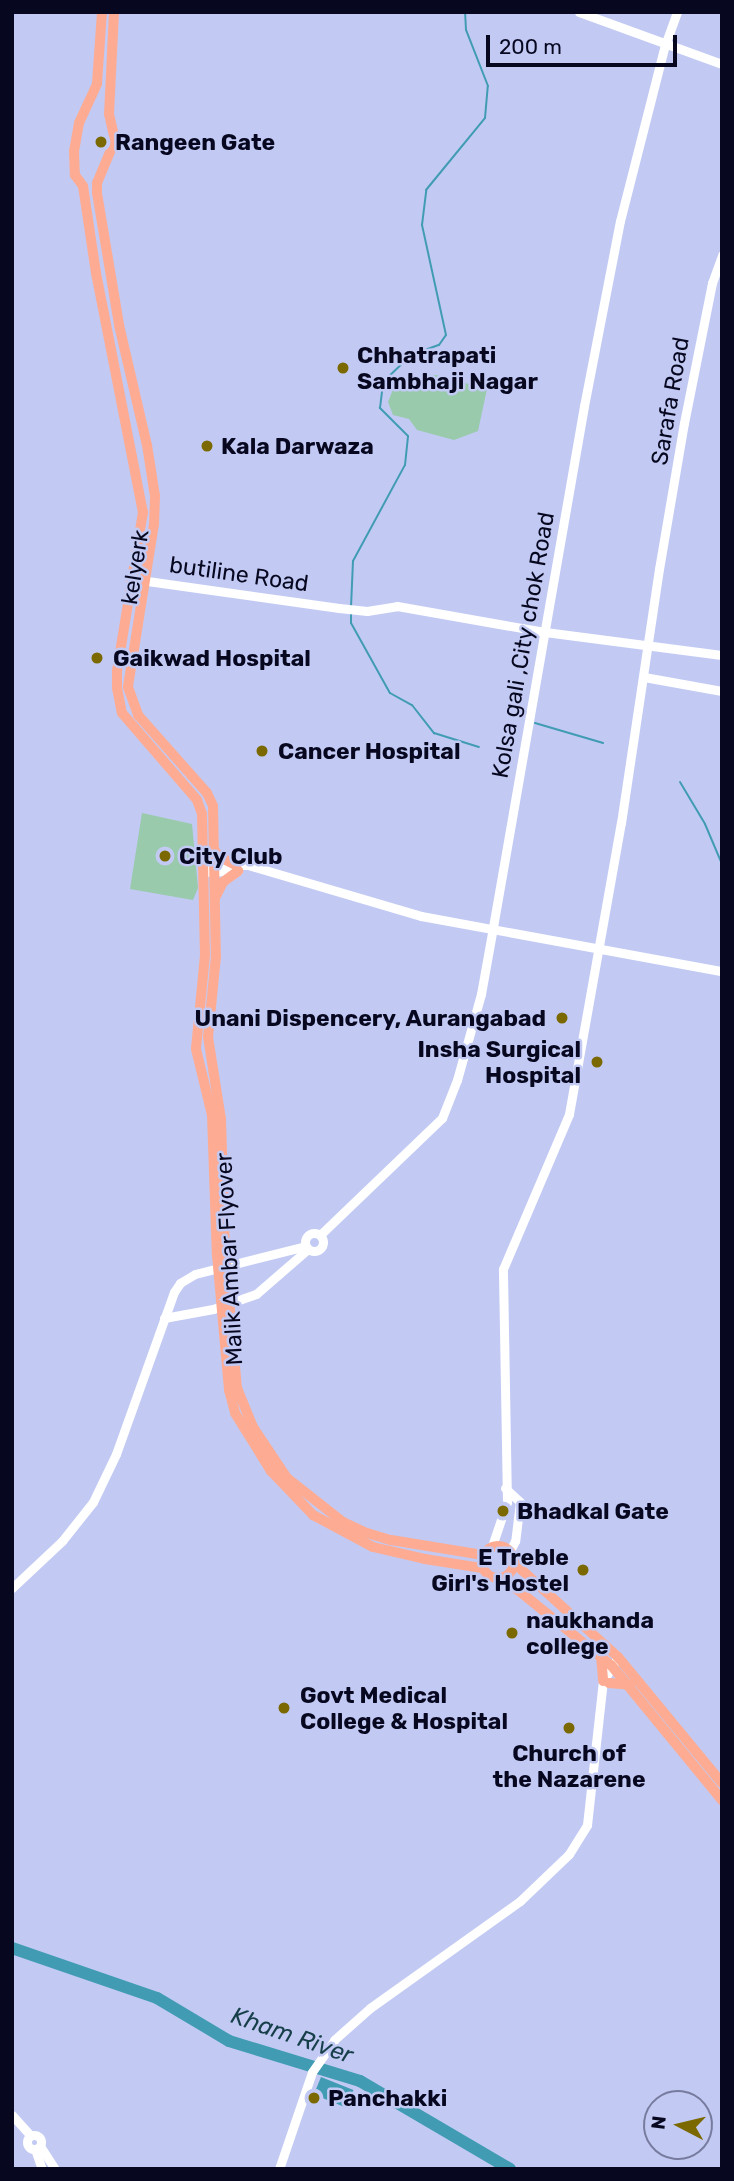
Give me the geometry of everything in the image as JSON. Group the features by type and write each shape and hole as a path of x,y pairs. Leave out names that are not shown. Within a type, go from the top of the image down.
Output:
{"main road":[{"name":"kelyerk","path":"102,12 97,84 79,123 74,151 75,175 83,186 91,247 141,489 143,512 117,671 122,713 197,800 202,814 203,967 195,1049 209,1103"},
{"name":"Malik Ambar Flyover","path":"114,12 109,114 115,140 97,183 104,245 121,337 147,445 155,496 146,580 129,668 131,701 138,715 207,793 214,806 215,968 208,1037 221,1119 225,1254 237,1388 244,1411 262,1444 271,1471 313,1515 373,1547 482,1568"},
{"path":"91,247 104,245"},
{"path":"214,850 237,868 223,882 215,898"},
{"path":"203,967 215,968"},
{"name":"Malik Ambar Flyover","path":"209,1103 212,1115 217,1255 229,1390 235,1413 262,1444"},
{"path":"262,1444 287,1478 317,1503 363,1532 391,1540 483,1555"},
{"path":"615,1661 601,1656 503,1578 490,1577 482,1568 483,1555 492,1546 502,1546 510,1551 514,1563 615,1661 722,1783"},
{"path":"503,1578 511,1572 514,1563"},
{"path":"601,1656 606,1682 630,1685"},
{"path":"624,1671 630,1685 722,1800"}],"street":[{"path":"579,12 722,64"},
{"name":"Kolsa gali ,City chok Road","path":"307,1247 314,1252 322,1247 320,1235 442,1118 457,1080 481,994 494,927 620,221 665,45 677,12"},
{"name":"Sarafa Road","path":"492,1546 502,1521 504,1503 507,1502 503,1269 569,1114 600,948 704,321 712,283 722,255"},
{"name":"butiline Road","path":"133,579 368,611 397,606 545,632 722,655"},
{"path":"644,677 722,691"},
{"path":"203,869 257,867 421,916 494,927 722,971"},
{"path":"164,1318 213,1309 256,1294 307,1247"},
{"path":"12,1588 62,1541 93,1502 116,1454 164,1318 180,1283 195,1274 307,1247"},
{"path":"505,1488 520,1502 515,1541 510,1551"},
{"path":"279,2169 312,2072 327,2051 370,2008 520,1901 569,1854 587,1825 601,1693 615,1661"},
{"path":"606,1682 624,1671"},
{"path":"12,2115 30,2135 26,2143 37,2148 55,2169"},
{"path":"37,2148 42,2169"}],"green space":[{"path":"436,375 487,389 478,431 454,440 417,430 409,419 393,415 388,402 396,382"},
{"name":"City Club","path":"142,813 192,824 198,888 193,900 130,889"}],"water":[{"path":"321,2077 353,2090 346,2108 314,2095"}],"waterway":[{"path":"351,607 353,561 405,465 408,436 380,408 383,382 411,355 439,345 446,335 422,225 426,190 485,118 488,86 466,30 465,12"},
{"path":"351,612 351,623 390,693 412,705 434,733 479,747"},
{"path":"535,723 603,743"},
{"path":"680,782 705,824 722,864"},
{"name":"Kham River","path":"12,1948 157,1998 229,2041 360,2081 510,2169"}],"place":[{"name":"Rangeen Gate","path":"101,142"},
{"name":"Chhatrapati Sambhaji Nagar","path":"343,368"},
{"name":"Kala Darwaza","path":"207,446"},
{"name":"Gaikwad Hospital","path":"97,658"},
{"name":"Cancer Hospital","path":"262,751"},
{"name":"City Club","path":"165,856"},
{"name":"Unani Dispencery, Aurangabad","path":"562,1018"},
{"name":"Insha Surgical Hospital","path":"597,1062"},
{"name":"Bhadkal Gate","path":"503,1511"},
{"name":"E Treble Girl's Hostel","path":"583,1570"},
{"name":"naukhanda college","path":"512,1633"},
{"name":"Govt Medical College & Hospital","path":"284,1708"},
{"name":"Church of the Nazarene","path":"569,1728"},
{"name":"Panchakki","path":"314,2098"}]}
